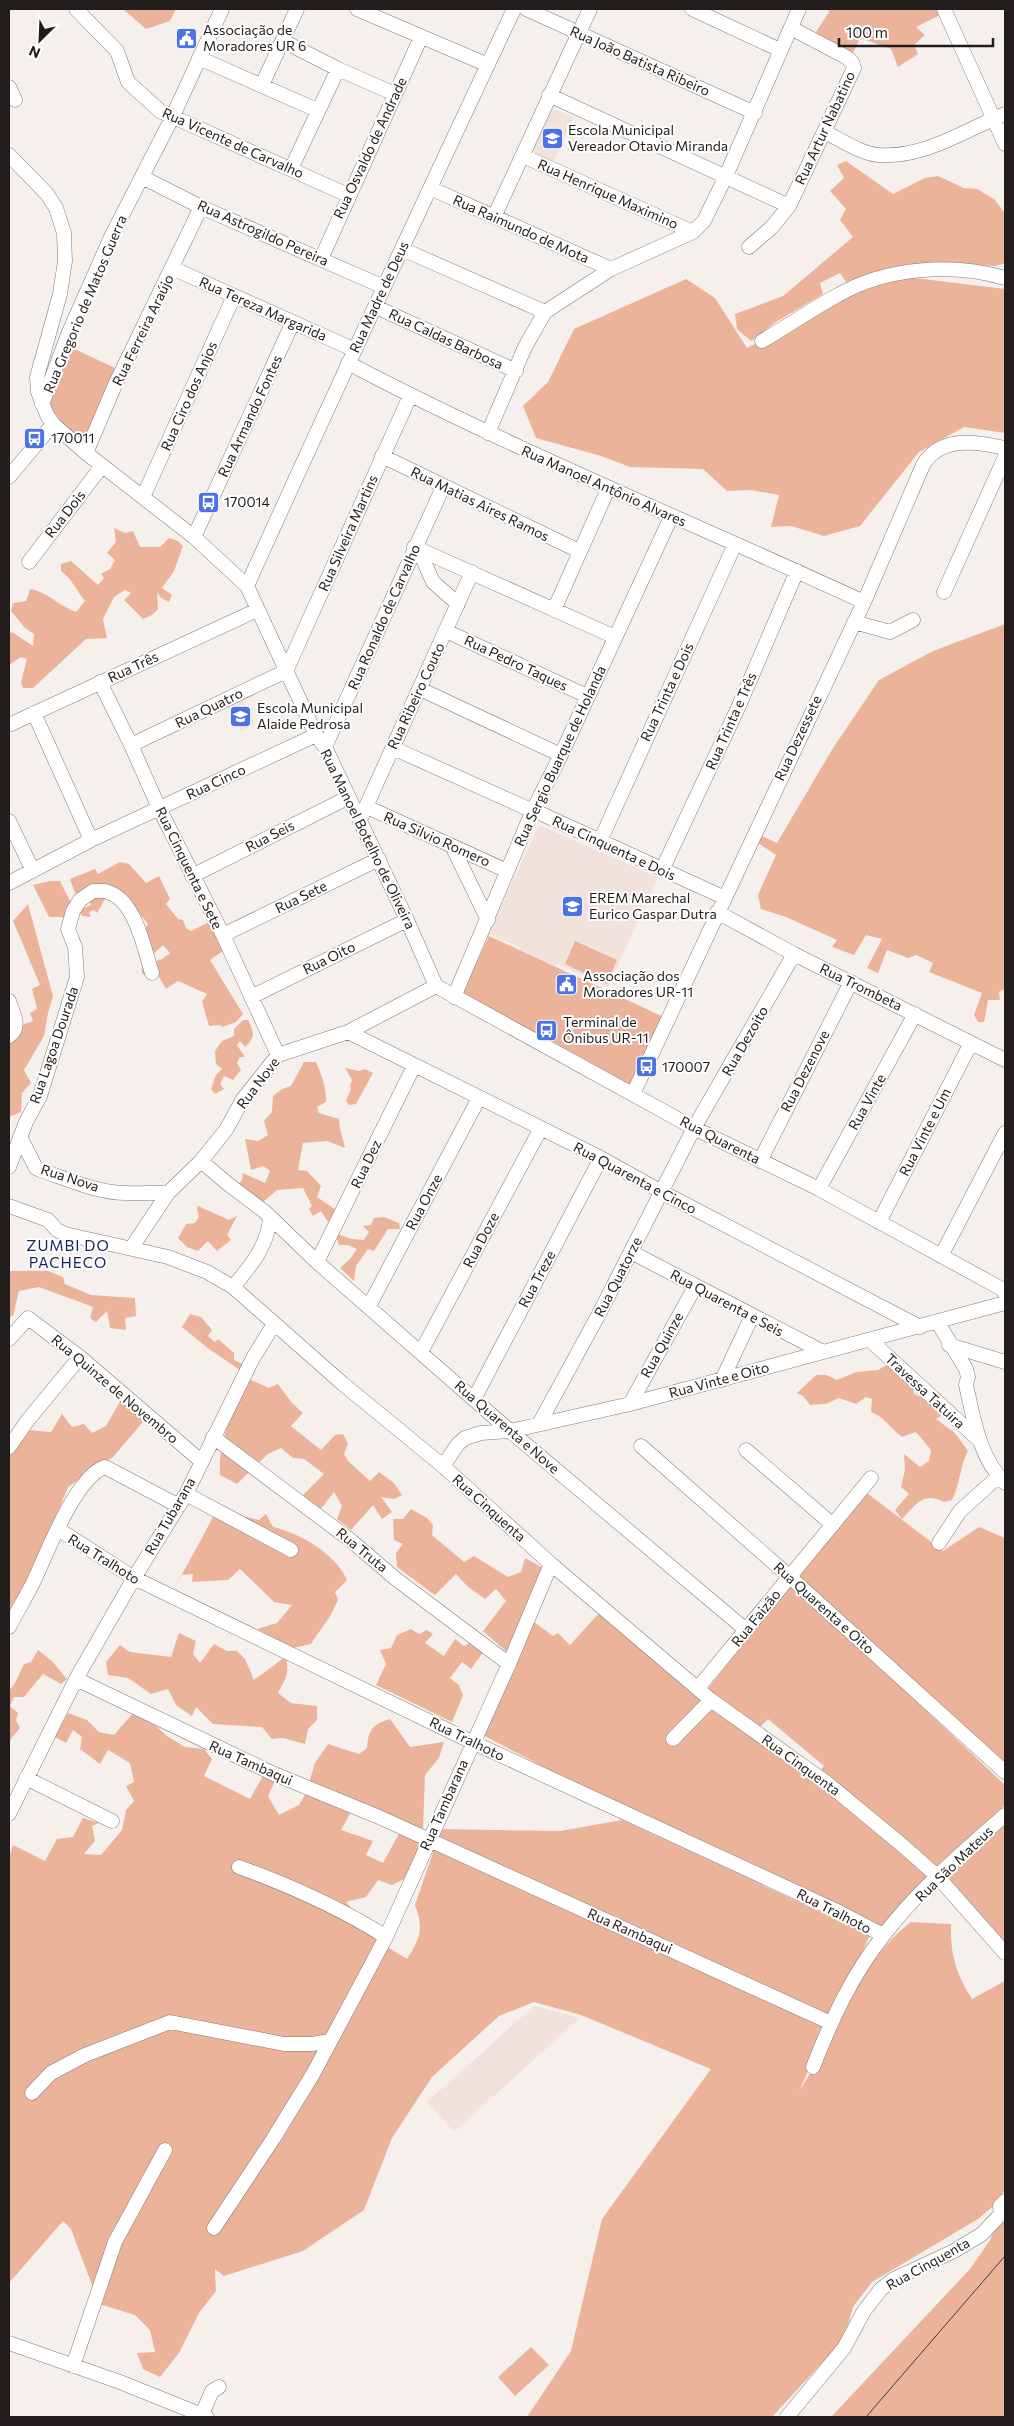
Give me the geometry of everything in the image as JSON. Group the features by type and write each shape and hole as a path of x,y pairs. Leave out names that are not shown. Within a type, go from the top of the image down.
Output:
{"street":[{"name":"Rua Vicente de Carvalho","path":"76,9 117,51 125,76 132,87 160,111 348,195"},
{"name":"Rua Gregorio de Matos Guerra","path":"42,404 69,332 107,246 172,118 222,9"},
{"path":"262,85 297,9"},
{"path":"357,9 488,65"},
{"name":"Rua Madre de Deus","path":"247,586 354,350 376,307 514,9"},
{"name":"Rua João Batista Ribeiro","path":"526,9 755,113"},
{"path":"494,216 590,9"},
{"path":"692,9 780,50"},
{"path":"488,433 525,348 545,312 612,269 693,232 704,221 726,178 799,9"},
{"path":"944,9 999,117 1005,144"},
{"name":"Rua Artur Nabatino","path":"749,247 772,227 789,206 853,72 854,64 846,57 791,28"},
{"name":"Rua Osvaldo de Andrade","path":"320,258 421,37"},
{"path":"283,41 338,69 395,94"},
{"path":"199,58 317,110"},
{"path":"291,169 317,110 338,69"},
{"path":"9,86 14,100"},
{"path":"549,95 789,206"},
{"path":"825,132 877,155 918,153 999,117"},
{"path":"9,155 47,194 56,208 64,233 63,277 37,377 38,392 42,404 53,424 102,466 194,538 247,586"},
{"name":"Rua Henrique Maximino","path":"523,156 693,232"},
{"name":"Rua Astrogildo Pereira","path":"142,178 201,207 384,287"},
{"name":"Rua Raimundo de Mota","path":"430,188 612,269"},
{"name":"Rua Ferreira Araújo","path":"86,453 115,385 201,207"},
{"path":"402,248 545,312"},
{"name":"Rua Tereza Margarida","path":"172,268 354,350"},
{"path":"762,341 840,294 890,274 966,271 1005,278"},
{"name":"Rua Ciro dos Anjos","path":"143,497 234,296"},
{"name":"Rua Caldas Barbosa","path":"376,307 516,372"},
{"name":"Rua Armando Fontes","path":"194,538 293,322"},
{"name":"Rua Manoel Antônio Alvares","path":"348,364 410,396 608,489 864,602"},
{"name":"Rua Silveira Martins","path":"286,671 410,396"},
{"path":"10,474 53,424"},
{"name":"Rua Dezessete","path":"633,1094 723,897 864,602 923,466 933,451 960,443 978,441 1005,448"},
{"name":"Rua Matias Aires Ramos","path":"382,456 579,551"},
{"path":"944,592 1005,457"},
{"name":"Rua Dois","path":"29,562 102,466"},
{"name":"Rua Ronaldo de Carvalho","path":"326,747 443,487"},
{"path":"554,610 608,489"},
{"name":"Rua Sergio Buarque de Holanda","path":"454,997 533,811 561,755 671,517"},
{"name":"Rua Trinta e Dois","path":"600,841 735,544"},
{"path":"416,548 615,637"},
{"path":"416,548 434,582 458,604"},
{"name":"Rua Trinta e Três","path":"662,870 738,708 797,571"},
{"name":"Rua Ribeiro Couto","path":"360,820 472,572"},
{"name":"Rua Manoel Botelho de Oliveira","path":"247,586 316,735 326,747 408,920 436,986"},
{"name":"Rua Três","path":"9,725 257,610"},
{"path":"854,622 890,632 913,620"},
{"name":"Rua Pedro Taques","path":"446,631 587,696"},
{"name":"Rua Quatro","path":"131,745 286,671"},
{"name":"Rua Cinquenta e Sete","path":"100,682 159,808 252,997 278,1055"},
{"path":"420,689 561,755"},
{"path":"34,713 91,840"},
{"name":"Rua Cinco","path":"9,883 91,840 316,735"},
{"name":"Rua Cinquenta e Dois","path":"393,748 723,897"},
{"name":"Rua Seis","path":"192,876 349,797"},
{"name":"Rua Silvio Romero","path":"367,807 507,870"},
{"path":"9,821 33,872"},
{"path":"452,846 488,920"},
{"name":"Rua Sete","path":"222,935 379,859"},
{"name":"Rua Lagoa Dourada","path":"9,1167 20,1137 40,1096 77,977 75,947 68,929 73,911 80,900 93,891 109,892 128,908 136,922 152,973"},
{"name":"Rua Trombeta","path":"717,912 794,954 1005,1060"},
{"name":"Rua Oito","path":"252,997 408,920"},
{"name":"Rua Dezoito","path":"694,1128 794,954"},
{"name":"Rua Dezenove","path":"760,1161 851,982"},
{"name":"Rua Quarenta","path":"436,986 694,1128 819,1189 1004,1289"},
{"name":"Rua Nove","path":"132,1248 168,1193 201,1161 226,1130 243,1099 278,1055 348,1032 436,986"},
{"path":"9,1001 17,1024 14,1032 9,1036"},
{"name":"Rua Vinte","path":"819,1189 915,1014"},
{"name":"Rua Quarenta e Cinco","path":"348,1032 601,1158 660,1192 920,1328"},
{"name":"Rua Vinte e Um","path":"879,1222 972,1043"},
{"name":"Rua Dez","path":"317,1262 414,1066"},
{"name":"Rua Onze","path":"369,1306 479,1098"},
{"name":"Rua Doze","path":"421,1352 542,1128"},
{"name":"Rua Quatorze","path":"539,1424 631,1252 694,1128"},
{"path":"941,1256 1005,1133"},
{"name":"Rua Nova","path":"20,1137 36,1168 40,1170 88,1187 110,1191 168,1193"},
{"name":"Rua Treze","path":"474,1399 601,1158"},
{"name":"Rua Quarenta e Nove","path":"201,1161 265,1212 270,1219 317,1262 510,1431 746,1630"},
{"name":"Rua Cinquenta","path":"9,1206 48,1220 56,1230 65,1234 168,1257 192,1265 233,1287 274,1324 443,1466 551,1564 711,1700 827,1783 936,1876 1005,1953"},
{"path":"233,1287 257,1257 269,1229 270,1219"},
{"name":"Rua Quarenta e Seis","path":"631,1252 823,1352"},
{"name":"Rua Quinze","path":"630,1404 694,1286"},
{"name":"Rua Vinte e Oito","path":"443,1466 458,1444 465,1438 481,1433 510,1431 630,1404 920,1328 1005,1303"},
{"path":"722,1380 752,1316"},
{"name":"Rua Quinze de Novembro","path":"9,1339 28,1318 80,1357 201,1461"},
{"path":"938,1323 968,1373 966,1385 980,1441 989,1462 1002,1479 960,1511 939,1543"},
{"name":"Rua Tubarana","path":"9,1814 76,1679 134,1578 182,1500 253,1358 274,1324"},
{"name":"Travessa Tatuira","path":"870,1340 980,1441"},
{"path":"949,1344 1005,1362"},
{"path":"9,1447 28,1420 80,1357"},
{"name":"Rua Truta","path":"213,1437 349,1539 396,1579 509,1664"},
{"name":"Rua Quarenta e Oito","path":"641,1446 790,1577 1005,1772"},
{"path":"746,1450 833,1525"},
{"path":"9,1627 58,1530 86,1481 92,1474 105,1467 291,1550"},
{"name":"Rua Faizão","path":"698,1688 871,1478"},
{"name":"Rua Tralhoto","path":"58,1530 134,1578 472,1742 827,1906 883,1935"},
{"name":"Rua Tambarana","path":"214,2228 313,2074 386,1937 472,1742 509,1664 551,1564"},
{"name":"Rua Tambaqui","path":"76,1679 218,1748 379,1817 429,1841"},
{"path":"673,1739 711,1700"},
{"path":"26,1778 112,1821"},
{"name":"Rua São Mateus","path":"813,2067 831,2023 851,1986 883,1935 936,1876 1005,1815"},
{"name":"Rua Rambaqui","path":"429,1841 831,2023"},
{"path":"238,1867 313,1896 353,1916 386,1937"},
{"path":"32,2093 51,2073 84,2055 170,2022 284,2044 330,2041"},
{"path":"73,2366 115,2242 165,2150"},
{"name":"Rua Cinquenta","path":"787,2417 833,2362 855,2331 871,2301 894,2279 954,2251 982,2234 1001,2214 1000,2206 1005,2201"},
{"path":"9,2343 203,2416 216,2389"}],"shaded area":[{"path":"123,9 176,9 170,21 146,29"},
{"path":"828,9 937,9 940,15 916,27 925,35 914,45 918,54 898,67 891,49 860,38 853,53 831,50 816,32 829,12"},
{"name":"Escola Municipal Vereador Otavio Miranda","path":"551,108 574,117 551,168 529,158"},
{"path":"846,161 893,194 925,178 938,176 964,188 977,189 994,199 1005,213 1005,263 995,266 922,264 888,268 846,282 840,273 820,283 823,294 776,322 751,341 737,329 735,314 783,296 853,237 840,220 846,209 830,191 844,178 837,165"},
{"path":"890,275 1005,289 1005,433 964,427 919,452 860,526 824,536 791,526 771,527 779,495 750,490 727,491 703,469 630,467 601,456 536,438 523,406 548,382 574,329 686,279 715,298 747,348"},
{"path":"66,345 115,368 85,439 81,442 67,429 45,401"},
{"path":"114,528 125,533 133,531 140,547 160,547 169,538 178,541 183,546 174,571 162,588 172,595 169,602 161,598 157,592 158,609 152,615 143,619 124,600 131,593 125,590 114,597 103,619 107,638 86,639 33,688 23,688 21,682 27,659 21,657 9,665 9,634 12,632 33,646 34,634 25,628 11,611 13,603 26,601 30,589 42,593 76,612 85,601 72,582 61,571 61,564 71,561 98,585 104,578 101,574 110,569 115,560 107,553 116,542"},
{"path":"1005,624 1005,989 999,992 1000,1000 988,1000 984,1022 978,1022 974,1015 982,993 929,972 933,963 916,955 908,958 887,950 878,973 867,968 882,939 866,935 854,955 832,947 837,940 786,917 761,909 758,895 776,855 755,841 760,835 777,843 833,748 879,680 933,651"},
{"name":"Escola Municipal Alaide Pedrosa","path":"243,701 255,724 240,731 228,708"},
{"name":"EREM Marechal Eurico Gaspar Dutra","path":"539,825 658,877 608,987 557,964 529,1023 495,1006 521,948 488,934"},
{"path":"120,862 129,864 146,883 159,876 170,899 166,904 178,919 183,920 186,928 191,931 209,922 223,951 210,960 243,1014 236,1022 222,1027 220,1025 209,1026 202,1001 207,994 178,981 166,989 158,975 148,979 142,973 142,966 162,959 170,953 163,945 150,957 133,936 142,933 148,924 122,892 111,889 97,913 94,910 89,912 91,917 82,916 78,910 91,905 86,892 75,893 70,879 95,869 98,874"},
{"path":"60,881 73,907 66,917 49,917 33,885"},
{"path":"28,904 53,996 44,1036 24,1070 31,1083 22,1093 21,1112 9,1117 9,1040 24,1024 33,1021 30,1013 37,1009 32,989 40,985 13,921"},
{"path":"489,936 668,1019 631,1085 552,1041 511,1026 461,996"},
{"path":"575,941 617,960 607,984 565,964"},
{"path":"243,1020 248,1020 253,1034 245,1047 240,1041 237,1045 245,1057 240,1057 237,1063 241,1070 233,1080 224,1076 220,1084 224,1089 215,1094 211,1089 216,1075 222,1069 216,1064 215,1051 222,1041 234,1036 234,1029"},
{"path":"304,1062 316,1062 323,1081 326,1097 326,1102 317,1107 319,1113 339,1119 345,1148 327,1141 303,1143 298,1170 307,1171 321,1186 317,1197 336,1210 328,1222 321,1211 313,1216 309,1209 312,1206 303,1188 277,1190 263,1202 235,1188 242,1180 243,1173 265,1183 270,1171 263,1166 251,1170 245,1139 258,1141 268,1135 264,1121 272,1112 273,1096 282,1089 291,1086"},
{"path":"345,1068 359,1071 365,1069 373,1073 356,1104 349,1105 346,1101 351,1089 352,1080"},
{"path":"198,1206 229,1220 237,1216 227,1235 231,1240 217,1251 208,1241 198,1251 187,1247 178,1238 186,1224 195,1223 199,1217"},
{"path":"384,1217 399,1223 400,1229 388,1229 374,1251 368,1249 356,1266 354,1281 340,1268 357,1249 348,1245 339,1245 335,1233 352,1239 364,1240 369,1232 363,1226 371,1225 374,1218"},
{"path":"9,1271 48,1271 63,1277 65,1284 91,1295 135,1298 136,1316 125,1318 126,1330 110,1328 107,1311 96,1322 90,1318 93,1307 39,1287 19,1291 13,1316 9,1317"},
{"path":"190,1314 201,1317 212,1330 208,1336 215,1342 218,1339 234,1353 234,1360 245,1365 240,1370 209,1349 182,1327"},
{"path":"892,1362 912,1379 914,1394 922,1397 940,1393 950,1411 936,1419 955,1433 968,1451 952,1500 944,1502 931,1498 925,1499 920,1501 902,1519 895,1510 909,1494 901,1487 905,1470 904,1454 920,1467 929,1461 931,1450 916,1432 902,1437 879,1416 871,1412 872,1399 866,1397 856,1404 839,1398 826,1404 810,1405 803,1396 797,1393 816,1375 826,1375 837,1380 856,1372 878,1370"},
{"path":"249,1379 269,1388 278,1384 292,1403 303,1413 291,1426 321,1450 335,1435 343,1434 348,1444 344,1454 348,1461 370,1481 379,1472 394,1483 402,1495 394,1499 381,1497 392,1512 382,1519 373,1505 351,1530 337,1519 342,1506 334,1492 321,1509 303,1495 324,1474 304,1459 293,1458 281,1448 268,1454 237,1484 220,1475 221,1449 224,1437 232,1414"},
{"path":"121,1400 143,1422 113,1457 68,1487 35,1569 9,1614 9,1446 29,1430 51,1432 62,1414 72,1427 84,1424 92,1433 106,1426"},
{"path":"867,1493 943,1551 979,1527 1005,1538 1005,1764 799,1576"},
{"path":"411,1509 427,1518 433,1525 432,1535 464,1562 474,1556 508,1577 521,1572 525,1558 543,1568 508,1653 483,1631 506,1601 496,1589 485,1599 468,1587 456,1574 435,1595 397,1567 396,1553 403,1544 394,1540 393,1519 403,1519"},
{"path":"216,1510 259,1520 266,1514 273,1527 294,1534 326,1553 342,1571 347,1580 335,1592 338,1599 336,1605 311,1644 293,1648 257,1629 277,1623 292,1605 274,1602 240,1569 228,1580 192,1582 193,1574 182,1575"},
{"path":"791,1583 1005,1785 1005,1805 939,1869 817,1775 824,1766 768,1719 756,1731 707,1690"},
{"path":"601,1611 831,1794 928,1877 882,1932 638,1817 483,1735 534,1622 553,1636 558,1633 570,1645"},
{"path":"411,1629 419,1634 427,1630 433,1634 425,1643 444,1656 455,1639 464,1646 472,1642 484,1651 471,1669 462,1662 450,1678 459,1685 463,1695 452,1722 376,1685 386,1664 380,1650 391,1648 397,1635"},
{"path":"179,1633 196,1641 193,1654 200,1663 214,1644 227,1651 237,1651 245,1659 254,1680 285,1657 287,1671 285,1680 278,1693 291,1703 317,1706 317,1720 308,1729 305,1744 283,1738 272,1739 262,1727 213,1724 196,1707 192,1716 176,1705 168,1689 151,1694 128,1678 108,1675 106,1662 120,1645 130,1652 171,1657"},
{"path":"38,1650 52,1661 67,1679 61,1684 43,1674 24,1697 14,1697 10,1706 18,1713 16,1720 20,1728 9,1741 9,1691 24,1664 31,1662"},
{"path":"68,1713 87,1720 99,1732 114,1735 133,1713 156,1726 167,1736 185,1747 204,1749 212,1759 204,1776 250,1799 264,1774 276,1779 268,1796 279,1815 299,1805 306,1793 351,1812 341,1830 373,1841 366,1855 383,1863 402,1828 421,1845 404,1879 392,1885 378,1880 366,1897 346,1902 379,1942 407,1959 418,1939 420,1927 415,1905 441,1829 560,1831 622,1820 870,1935 799,2091 862,1979 892,1939 911,1922 951,1924 955,1963 972,1999 1005,1981 1005,2189 997,2203 978,2219 872,2282 853,2307 844,2339 772,2417 527,2417 571,2351 602,2219 711,2069 581,2015 534,2002 499,2016 432,2077 392,2138 364,2210 303,2251 224,2276 215,2269 216,2291 199,2313 179,2353 160,2377 143,2369 137,2353 155,2352 150,2330 135,2315 99,2304 71,2229 63,2221 9,2283 9,1857 13,1845 45,1861 57,1839 73,1837 83,1818 99,1823 92,1826 95,1841 84,1854 101,1855 122,1830 126,1810 134,1801 126,1786 134,1782 130,1763 108,1750 100,1764 80,1749 82,1737 73,1730 66,1743 55,1737"},
{"path":"390,1719 410,1747 444,1742 439,1758 425,1775 423,1830 309,1783 315,1763 328,1744 359,1754 367,1748 372,1729 379,1723"},
{"path":"1005,1815 1005,1956 937,1876"},
{"path":"534,2006 580,2018 454,2132 427,2102"},
{"path":"1005,2203 1005,2417 831,2417 970,2269 990,2240"},
{"path":"531,2347 549,2365 515,2396 498,2377"}],"tram line":[{"path":"866,2417 1005,2256"}],"place":[{"name":"Associação de Moradores UR 6","path":"187,38"},
{"name":"Escola Municipal Vereador Otavio Miranda","path":"552,138"},
{"name":"170011","path":"35,438"},
{"name":"170014","path":"208,502"},
{"name":"Escola Municipal Alaide Pedrosa","path":"241,716"},
{"name":"EREM Marechal Eurico Gaspar Dutra","path":"573,906"},
{"name":"Associação dos Moradores UR-11","path":"567,984"},
{"name":"Terminal de Ônibus UR-11","path":"547,1030"},
{"name":"170007","path":"646,1067"}],"district":[{"name":"ZUMBI DO PACHECO","path":"68,1254"}]}
